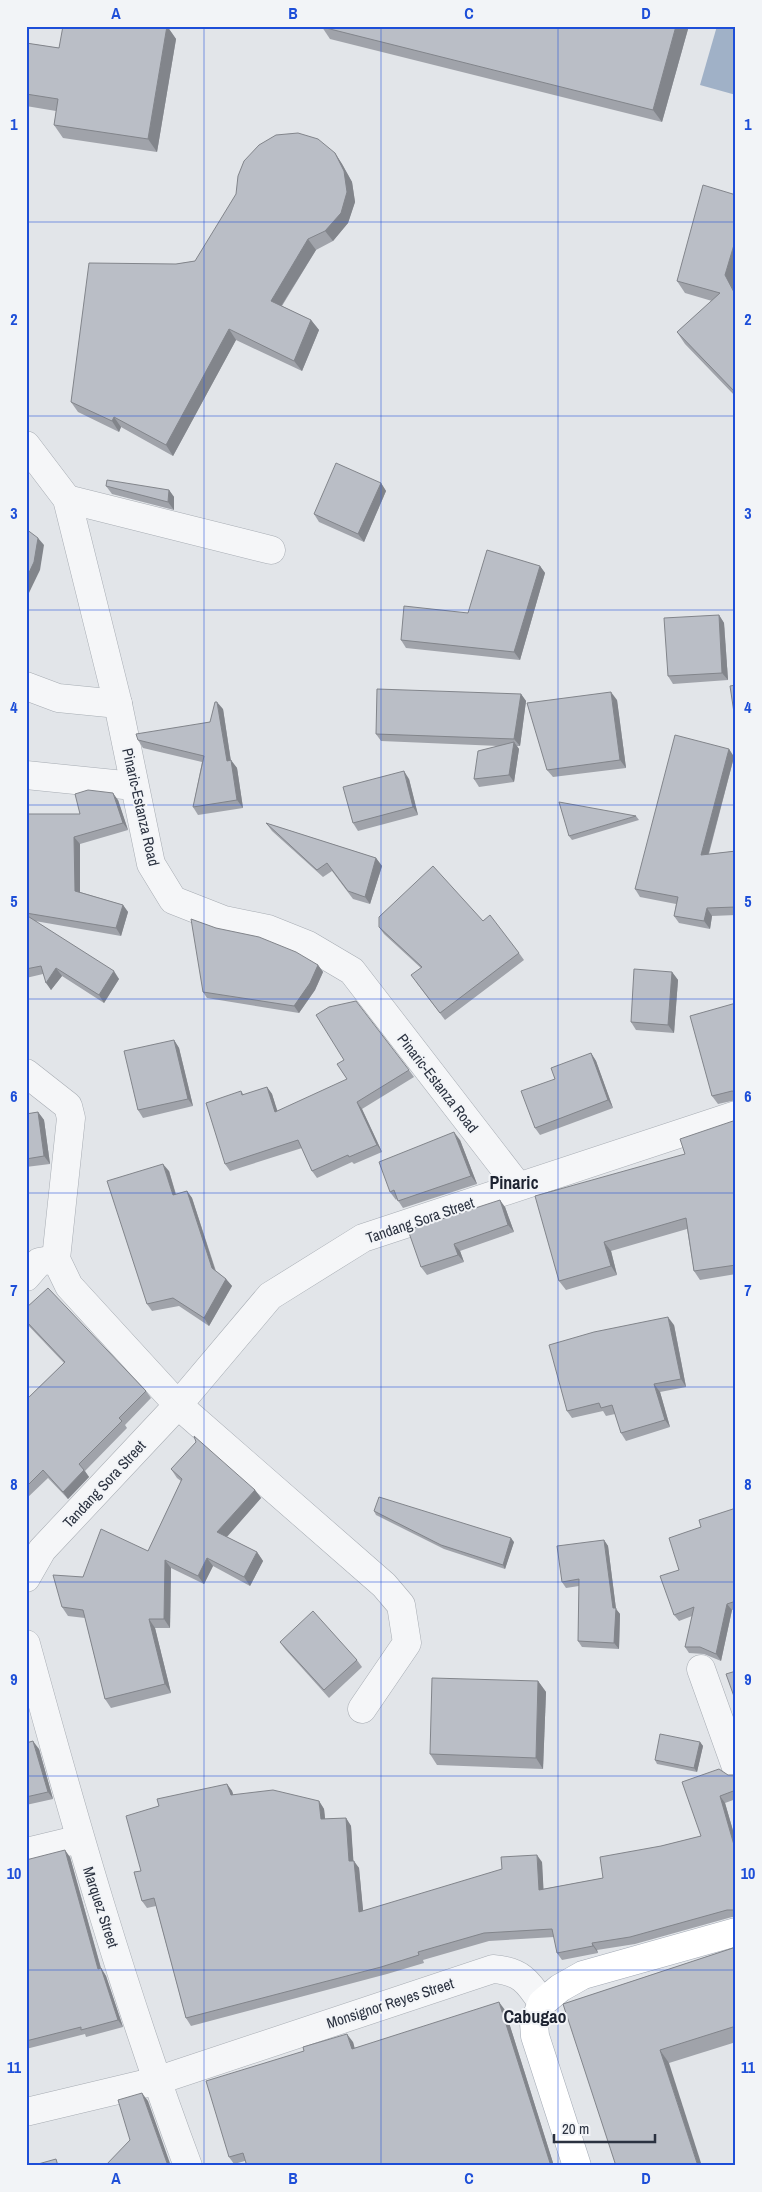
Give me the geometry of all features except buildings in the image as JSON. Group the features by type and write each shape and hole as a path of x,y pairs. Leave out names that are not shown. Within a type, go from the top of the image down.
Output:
{"main road":[{"path":"577,2166 536,2036 534,2023 542,2002 560,1988 583,1975 736,1932"}],"street":[{"name":"Pinaric-Estanza Road","path":"26,445 68,499 118,704 151,864 173,900 224,920 268,929 284,935 308,945 352,972 518,1186"},
{"path":"68,499 271,550"},
{"path":"26,686 58,698 118,704"},
{"path":"26,775 134,786"},
{"path":"26,1074 68,1106 71,1118 56,1259 68,1286 178,1405 384,1585 401,1605 407,1643 362,1709"},
{"name":"Tandang Sora Street","path":"26,1578 42,1550 178,1405 270,1296 363,1238 736,1115"},
{"path":"26,1277 39,1262 56,1259"},
{"name":"Marquez Street","path":"26,1644 80,1840 156,2081 188,2166"},
{"path":"701,1669 736,1767"},
{"path":"26,1852 80,1840"},
{"name":"Monsignor Reyes Street","path":"26,2112 156,2081 493,1969 509,1970 522,1977 542,2002"}],"water":[{"path":"717,26 736,28 736,95 700,85"}],"district":[{"name":"Pinaric","path":"514,1182"},
{"name":"Cabugao","path":"535,2016"}]}
